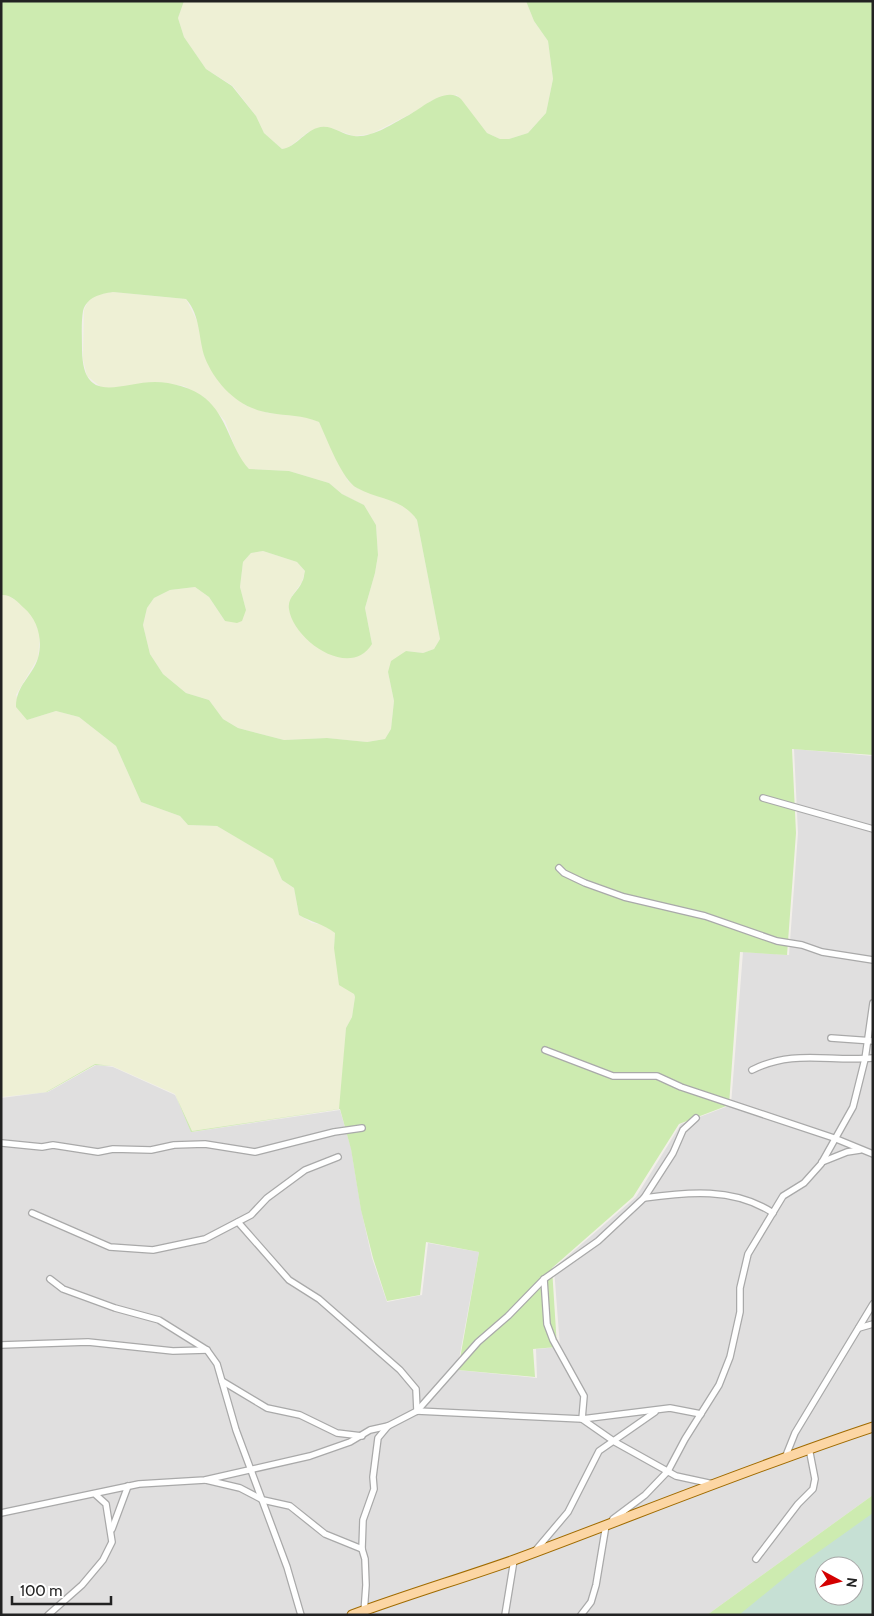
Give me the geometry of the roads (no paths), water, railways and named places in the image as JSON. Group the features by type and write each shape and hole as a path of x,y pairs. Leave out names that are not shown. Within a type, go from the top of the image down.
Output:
{"main road":[{"path":"352,1615 514,1560 809,1448 873,1427"}],"street":[{"path":"763,798 873,829"},
{"path":"559,868 564,873 585,883 624,896 705,916 777,941 802,945 822,952 873,960"},
{"path":"581,1615 591,1602 596,1585 605,1525 645,1494 668,1471 700,1414 719,1385 730,1357 740,1312 743,1270 748,1254 783,1196 804,1183 822,1162 834,1138 853,1108 870,1041 873,1003"},
{"path":"831,1038 870,1041"},
{"path":"545,1050 613,1076 657,1076 681,1087 834,1138 873,1154"},
{"path":"752,1070 779,1060 800,1056 827,1059 873,1058"},
{"path":"1,1513 128,1486 205,1480 310,1456 362,1436 370,1430 388,1426 417,1411 478,1342 508,1316 544,1279 598,1241 644,1198 673,1153 683,1130 696,1118"},
{"path":"2,1143 42,1147 53,1145 98,1152 113,1149 151,1150 174,1145 205,1144 255,1152 334,1132 362,1128"},
{"path":"822,1162 847,1152 862,1150"},
{"path":"32,1213 110,1247 153,1250 205,1239 251,1215 268,1198 305,1170 338,1157"},
{"path":"644,1198 681,1192 730,1196 762,1206 773,1213"},
{"path":"238,1222 289,1280 319,1299 400,1370 416,1389 417,1411"},
{"path":"50,1279 63,1289 115,1308 159,1320 207,1350 217,1364 236,1430 287,1567 301,1615"},
{"path":"544,1279 547,1324 553,1340 584,1396 582,1419"},
{"path":"784,1458 795,1433 873,1304"},
{"path":"859,1328 873,1324"},
{"path":"1,1344 88,1342 173,1351 207,1350"},
{"path":"222,1381 267,1408 300,1415 337,1434 362,1436"},
{"path":"417,1411 582,1419 670,1408 700,1414"},
{"path":"534,1552 568,1512 599,1451 657,1410"},
{"path":"582,1419 612,1440 676,1476 714,1485"},
{"path":"364,1612 365,1559 362,1549 364,1520 374,1489 373,1477 378,1438 388,1426"},
{"path":"756,1559 798,1504 813,1489 815,1479 809,1448"},
{"path":"205,1480 240,1488 263,1500 290,1506 325,1534 362,1549"},
{"path":"112,1532 128,1486"},
{"path":"48,1615 82,1585 103,1560 112,1542 112,1532 106,1504 96,1494"},
{"path":"505,1615 514,1560"}]}
